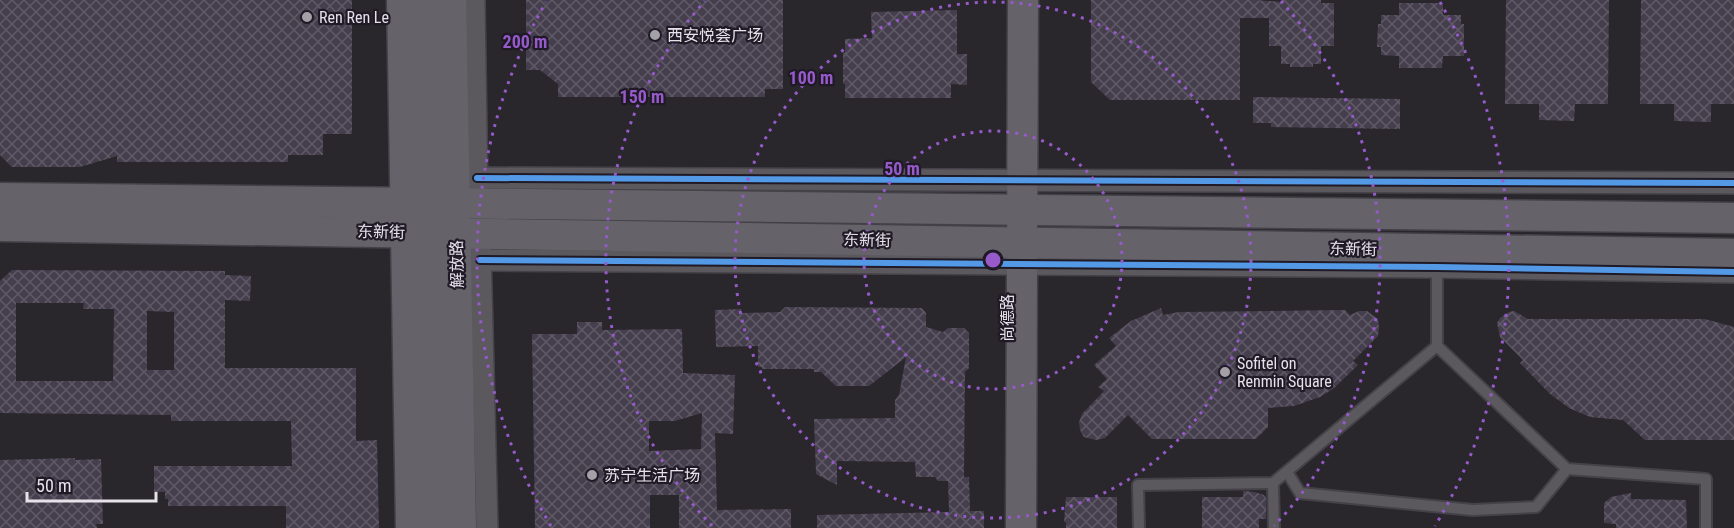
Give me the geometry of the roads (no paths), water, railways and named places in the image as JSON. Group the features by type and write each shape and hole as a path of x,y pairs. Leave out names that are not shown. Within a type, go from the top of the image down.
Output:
{"main road":[{"path":"402,0 449,197 450,238 411,528"},
{"name":"解放路","path":"427,0 449,197"},
{"name":"解放路","path":"451,0 449,197 461,528"},
{"name":"尚德路","path":"1021,528 1023,0"},
{"name":"东新街","path":"0,198 449,197 1022,209 1734,218"},
{"name":"东新街","path":"0,226 1021,254 1437,259 1734,254"},
{"name":"解放路","path":"435,528 450,238"}],"street":[{"path":"474,0 449,197 1023,179 1734,183"},
{"path":"450,238 487,528"},
{"path":"1437,259 1734,272"}],"lane":[{"path":"1437,259 1437,346 1568,469 1706,479 1706,528"},
{"path":"1139,528 1138,485 1273,483 1437,346"},
{"path":"1287,472 1300,493 1473,510 1536,507 1568,469"},
{"path":"1273,483 1274,528"}],"place":[{"name":"Ren Ren Le","path":"307,17"},
{"name":"西安悦荟广场","path":"655,35"},
{"name":"Sofitel on Renmin Square","path":"1225,372"},
{"name":"苏宁生活广场","path":"592,475"}]}
